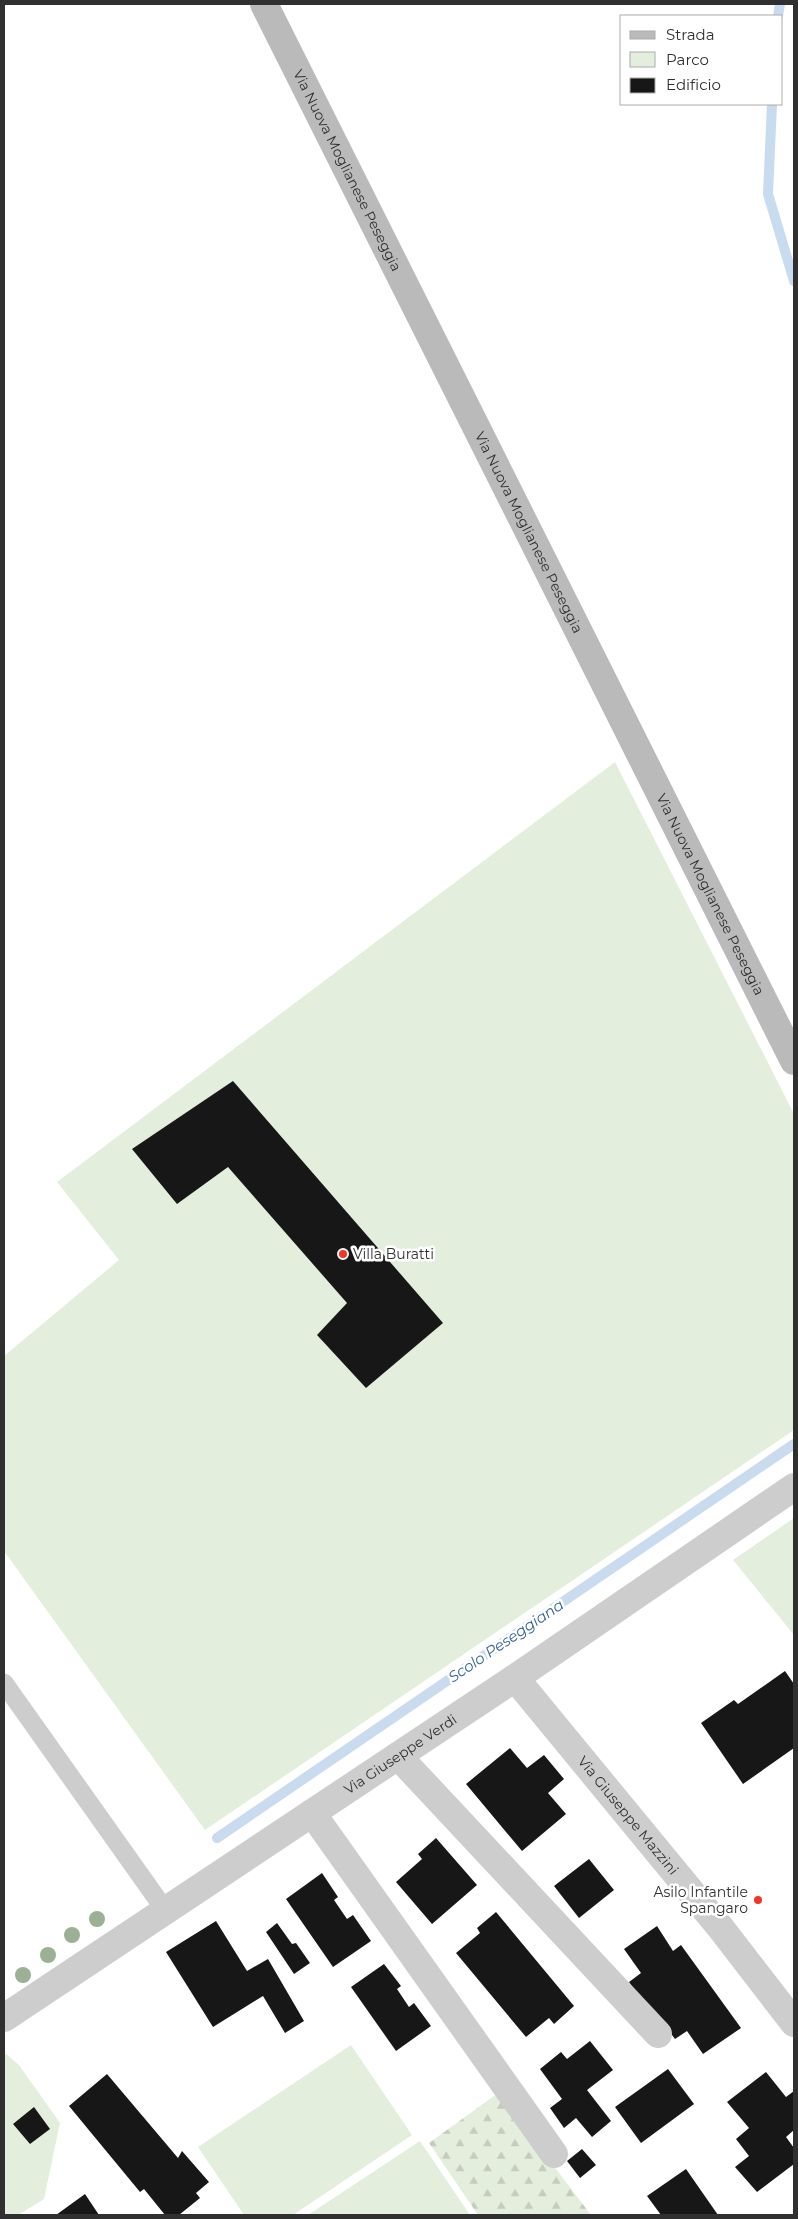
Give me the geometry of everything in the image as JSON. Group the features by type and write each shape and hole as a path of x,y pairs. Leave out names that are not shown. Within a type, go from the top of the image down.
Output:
{"main road":[{"name":"Via Nuova Moglianese Peseggia","path":"268,5 794,1061"}],"street":[{"name":"Via Giuseppe Verdi","path":"4,2018 515,1678 794,1486"},
{"name":"Via Giuseppe Mazzini","path":"515,1678 720,1927 794,2023"},
{"path":"398,1756 658,2034"},
{"path":"312,1813 554,2154"}],"lane":[{"path":"4,1683 165,1910"}],"green space":[{"path":"615,762 794,1114 794,1430 205,1830 4,1551 4,1356 119,1260 57,1182"},
{"path":"794,1518 794,1635 733,1560"},
{"path":"351,2045 412,2135 293,2215 244,2215 198,2147"},
{"path":"6,2054 19,2065 60,2123 44,2199 18,2215 4,2215 4,2055"},
{"path":"498,2093 591,2215 478,2215 429,2143"},
{"path":"420,2141 470,2215 308,2215"}],"building":[{"name":"Villa Buratti","path":"233,1081 443,1323 366,1388 317,1335 347,1303 228,1167 177,1204 132,1149"},
{"path":"785,1671 794,1684 794,1748 743,1784 701,1723 734,1700 738,1704"},
{"path":"510,1748 527,1768 544,1755 564,1779 548,1793 566,1814 522,1851 466,1784"},
{"path":"436,1838 477,1885 432,1924 396,1882 422,1859 418,1854"},
{"path":"589,1859 614,1890 579,1918 554,1886"},
{"path":"322,1873 338,1897 334,1900 347,1919 353,1915 371,1941 333,1967 286,1899"},
{"path":"496,1912 574,2006 554,2024 549,2018 526,2037 456,1953 480,1933 477,1928"},
{"path":"216,1921 247,1971 268,1959 304,2021 285,2033 263,1996 213,2027 166,1952"},
{"path":"277,1923 292,1944 296,1943 310,1963 294,1974 266,1932"},
{"path":"657,1926 673,1951 681,1945 741,2028 703,2054 687,2031 675,2039 669,2031 664,2035 629,1982 641,1973 624,1949"},
{"path":"384,1964 401,1986 397,1989 409,2007 414,2003 431,2026 396,2051 351,1987"},
{"path":"590,2041 613,2070 587,2090 611,2121 592,2137 576,2118 564,2128 550,2108 562,2099 540,2069 561,2052 567,2059"},
{"path":"668,2069 694,2104 641,2143 615,2107"},
{"path":"766,2072 786,2097 794,2091 794,2130 786,2137 794,2148 794,2164 757,2192 735,2167 749,2156 736,2139 749,2128 727,2102"},
{"path":"107,2074 178,2158 182,2151 209,2182 196,2193 200,2198 179,2215 165,2215 144,2189 140,2192 69,2106"},
{"path":"34,2107 50,2129 30,2144 13,2124"},
{"path":"582,2149 596,2165 580,2178 567,2161"},
{"path":"686,2169 718,2215 661,2215 647,2196"},
{"path":"85,2194 99,2215 56,2215"}],"waterway":[{"path":"778,15 780,4"},
{"path":"772,105 768,194 794,281"},
{"name":"Scolo Peseggiana","path":"217,1838 794,1444"}],"place":[{"name":"Villa Buratti","path":"343,1254"},
{"name":"Asilo Infantile Spangaro","path":"758,1900"}]}
